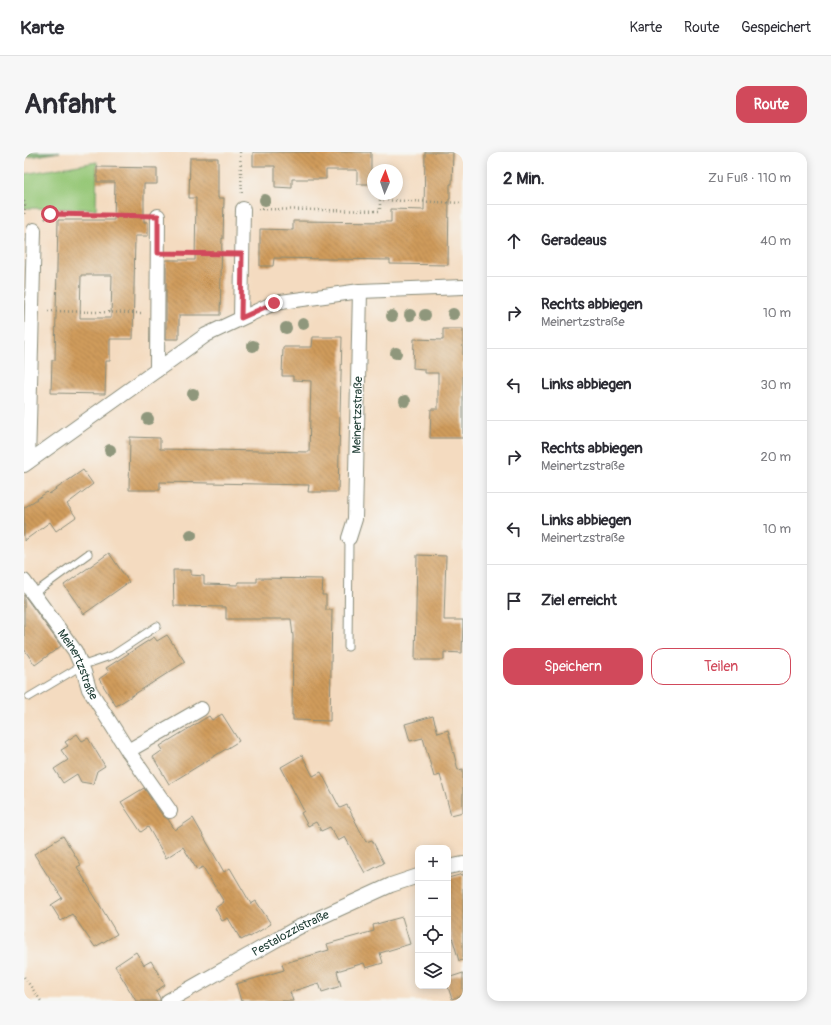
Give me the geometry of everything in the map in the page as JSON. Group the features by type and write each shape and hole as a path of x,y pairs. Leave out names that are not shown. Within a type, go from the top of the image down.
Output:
{"street":[{"path":"241,318 243,209"},
{"path":"157,370 158,216"},
{"path":"26,464 34,230"},
{"path":"26,464 206,335 274,303 360,291 463,287 463,284"},
{"name":"Meinertzstraße","path":"349,538 355,519 360,291"},
{"name":"Meinertzstraße","path":"24,581 75,651 89,690 128,751 170,811"},
{"path":"128,751 201,709"},
{"path":"451,866 463,864"},
{"name":"Pestalozzistraße","path":"168,1001 184,997 297,928 391,885 415,877"}],"lane":[{"path":"348,647 349,538"},
{"path":"33,594 88,554"},
{"path":"29,697 81,666 112,655 158,626"}],"path":[{"path":"240,152 243,209 380,210 380,200 463,203"},
{"path":"24,201 24,216"},
{"path":"34,230 50,214 158,216"},
{"path":"158,253 242,254"},
{"path":"32,311 158,314"},
{"path":"24,977 41,1001"}],"green space":[{"path":"24,152 60,152 24,158"},
{"path":"97,162 96,209 24,208 24,174"}],"building":[{"path":"253,152 371,152 371,164 367,164 367,184 357,184 357,170 326,170 326,179 292,179 292,188 275,187 275,166 253,166"},
{"path":"425,152 453,152 452,184 450,184 449,199 448,265 390,264 390,260 274,258 273,266 260,266 260,229 293,230 293,221 391,222 391,209 424,210"},
{"path":"190,158 218,158 218,198 224,198 220,315 179,315 179,339 166,339 166,260 195,260 196,198 189,198"},
{"path":"97,167 157,168 157,184 144,184 144,222 148,222 148,236 135,236 133,339 110,339 110,361 106,361 105,394 51,393 52,360 55,360 58,220 114,220 115,182 97,182","holes":["81,275 112,275 111,318 80,318"]},
{"path":"443,329 463,329 463,438 430,438 431,409 438,409 438,373 424,373 424,369 413,368 414,339 443,340"},
{"path":"313,337 342,337 338,492 308,492 309,485 160,482 160,490 129,490 130,437 160,438 160,449 309,452 311,381 293,380 293,376 282,376 283,347 312,347"},
{"path":"83,470 93,484 67,504 76,517 56,531 50,522 24,541 24,508 47,492 49,494"},
{"path":"109,553 129,582 84,614 64,585"},
{"path":"417,555 446,556 444,620 463,620 462,653 444,652 444,660 415,660"},
{"path":"173,570 191,570 191,575 204,576 204,584 238,585 238,582 257,582 257,578 323,579 322,595 326,595 326,610 332,610 330,721 293,720 293,636 291,619 226,619 226,607 174,606"},
{"path":"24,595 61,646 35,665 24,649"},
{"path":"167,635 185,662 116,706 99,679 109,672 106,668 154,637 157,641"},
{"path":"222,714 239,741 169,784 153,757 163,750 160,746 209,716 212,720"},
{"path":"433,716 438,733 448,730 458,770 463,769 463,812 451,815 440,775 434,777 423,738 410,741 405,724"},
{"path":"77,734 82,741 88,738 105,766 97,771 93,784 81,782 77,774 63,783 54,769 68,760 61,750 68,746 65,742"},
{"path":"302,755 313,776 321,772 340,808 347,805 366,842 372,840 384,863 365,873 345,837 338,841 330,827 321,831 316,822 308,826 301,813 304,811 281,767"},
{"path":"144,788 163,816 168,819 175,830 193,818 224,872 230,868 251,904 256,901 271,924 250,937 249,936 241,940 228,918 222,921 215,908 224,902 203,867 197,870 183,847 166,858 148,827 141,832 121,802"},
{"path":"63,836 81,865 77,867 117,934 95,947 72,914 61,921 51,905 62,898 34,854"},
{"path":"463,874 463,960 459,961 451,933 451,877"},
{"path":"402,917 410,944 380,953 383,963 366,968 364,963 337,971 341,986 322,992 319,983 290,992 293,1001 241,1001 236,984 284,970 282,964 329,950 327,944 374,931 373,925"},
{"path":"136,952 144,965 151,961 165,985 156,991 160,1001 136,1001 115,966"},
{"path":"463,973 463,995 452,999 449,989 451,989 451,977"}],"route":[{"path":"50,214 158,216 158,253 242,254 241,318 274,303"}]}
